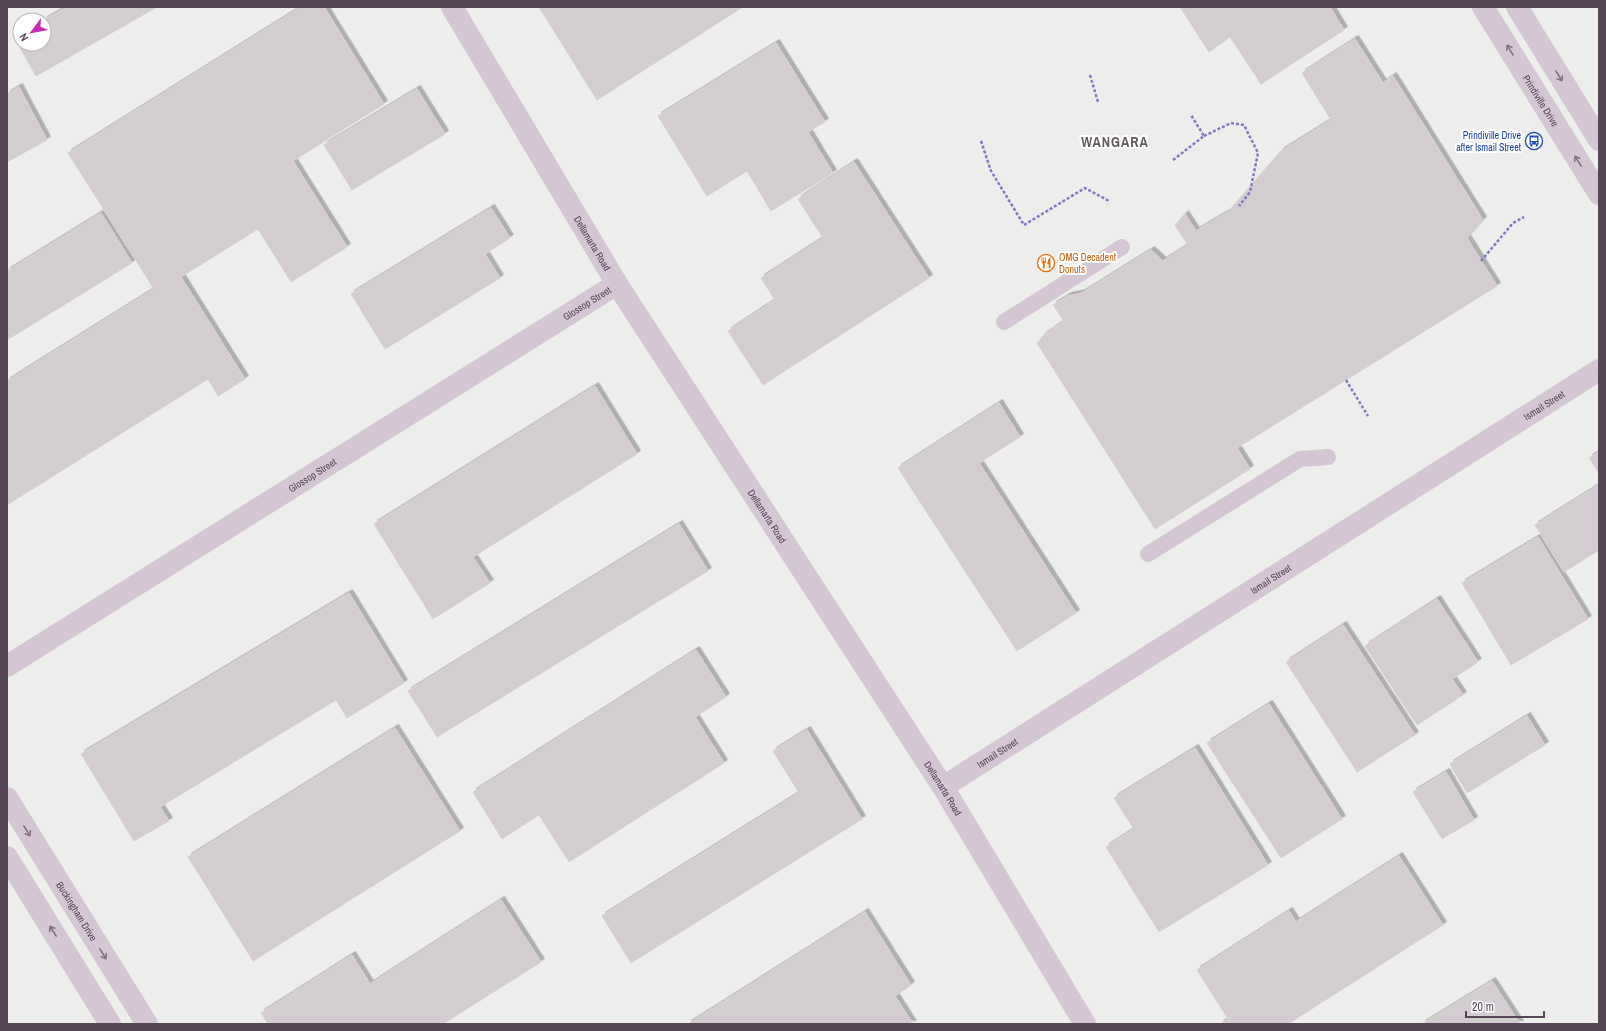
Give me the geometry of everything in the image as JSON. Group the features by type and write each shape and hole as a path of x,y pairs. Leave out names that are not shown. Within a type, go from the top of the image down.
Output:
{"street":[{"name":"Dellamarta Road","path":"452,7 617,284 943,788 1085,1024"},
{"name":"Prindiville Drive","path":"1483,7 1599,194"},
{"path":"1517,7 1599,140"},
{"name":"Glossop Street","path":"7,666 617,284"},
{"name":"Ismail Street","path":"943,788 1599,370"},
{"name":"Buckingham Drive","path":"7,798 147,1024"},
{"path":"7,857 110,1024"}],"lane":[{"path":"1004,322 1122,247"},
{"path":"1148,554 1300,459 1328,457"}],"path":[{"path":"1090,75 1098,102"},
{"path":"1191,115 1204,136"},
{"path":"1173,160 1204,136 1231,123 1244,125 1258,153 1250,192 1239,206"},
{"path":"980,140 991,171 1024,225 1085,188 1109,201"},
{"path":"1481,262 1513,223 1524,217"},
{"path":"1346,380 1368,416"}],"building":[{"path":"67,7 157,7 36,76 22,52 52,52 52,15"},
{"path":"301,7 324,7 384,104 293,161 347,247 291,282 258,229 181,277 245,379 218,396 208,379 7,505 7,381 154,289 68,153"},
{"path":"539,7 743,7 597,100"},
{"path":"1180,7 1330,7 1344,30 1261,84 1230,37 1209,52"},
{"path":"1355,39 1383,83 1393,76 1483,220 1467,238 1497,286 1237,448 1250,469 1155,529 1037,343 1044,335 1064,321 1053,305 1068,296 1082,293 1151,250 1163,261 1188,245 1175,225 1185,214 1196,231 1228,212 1281,151 1331,120 1302,73"},
{"path":"776,43 825,122 808,132 833,173 771,211 747,171 707,196 658,116"},
{"path":"19,87 47,140 7,162 7,94"},
{"path":"417,89 445,134 352,190 324,145"},
{"path":"854,162 929,278 763,385 728,331 775,300 761,278 823,238 798,199"},
{"path":"491,208 510,238 485,254 500,278 385,349 351,294"},
{"path":"101,213 132,263 7,340 7,271"},
{"path":"595,386 637,454 473,557 490,583 433,619 374,524"},
{"path":"999,403 1020,437 979,463 1076,613 1017,651 898,468"},
{"path":"1599,452 1599,473 1589,458"},
{"path":"1599,485 1599,550 1564,572 1535,525"},
{"path":"679,524 708,571 437,737 408,691"},
{"path":"1538,537 1588,619 1511,665 1462,583"},
{"path":"349,593 404,683 347,718 336,700 160,807 169,821 134,841 81,754"},
{"path":"1437,599 1478,662 1452,679 1463,695 1417,725 1365,646"},
{"path":"1343,625 1415,735 1357,772 1286,662"},
{"path":"696,650 726,697 695,717 724,763 569,862 539,815 502,839 473,792"},
{"path":"1269,704 1342,819 1281,858 1207,743"},
{"path":"1527,716 1545,745 1467,793 1450,764"},
{"path":"395,728 460,831 253,961 188,857"},
{"path":"807,730 862,819 631,963 602,916 799,793 773,751"},
{"path":"1195,748 1268,865 1159,932 1106,847 1134,829 1114,798"},
{"path":"1446,772 1474,820 1442,839 1413,792"},
{"path":"1399,856 1443,925 1288,1024 1220,1024 1228,1019 1197,970 1289,911 1296,922"},
{"path":"501,900 541,962 443,1024 268,1024 261,1013 352,955 370,984"},
{"path":"865,912 911,985 895,996 913,1024 688,1024"},
{"path":"1492,981 1520,1024 1422,1024"}],"place":[{"name":"Prindiville Drive after Ismail Street","path":"1534,141"},
{"name":"OMG Decadent Donuts","path":"1046,263"}],"district":[{"name":"WANGARA","path":"1115,142"}]}
